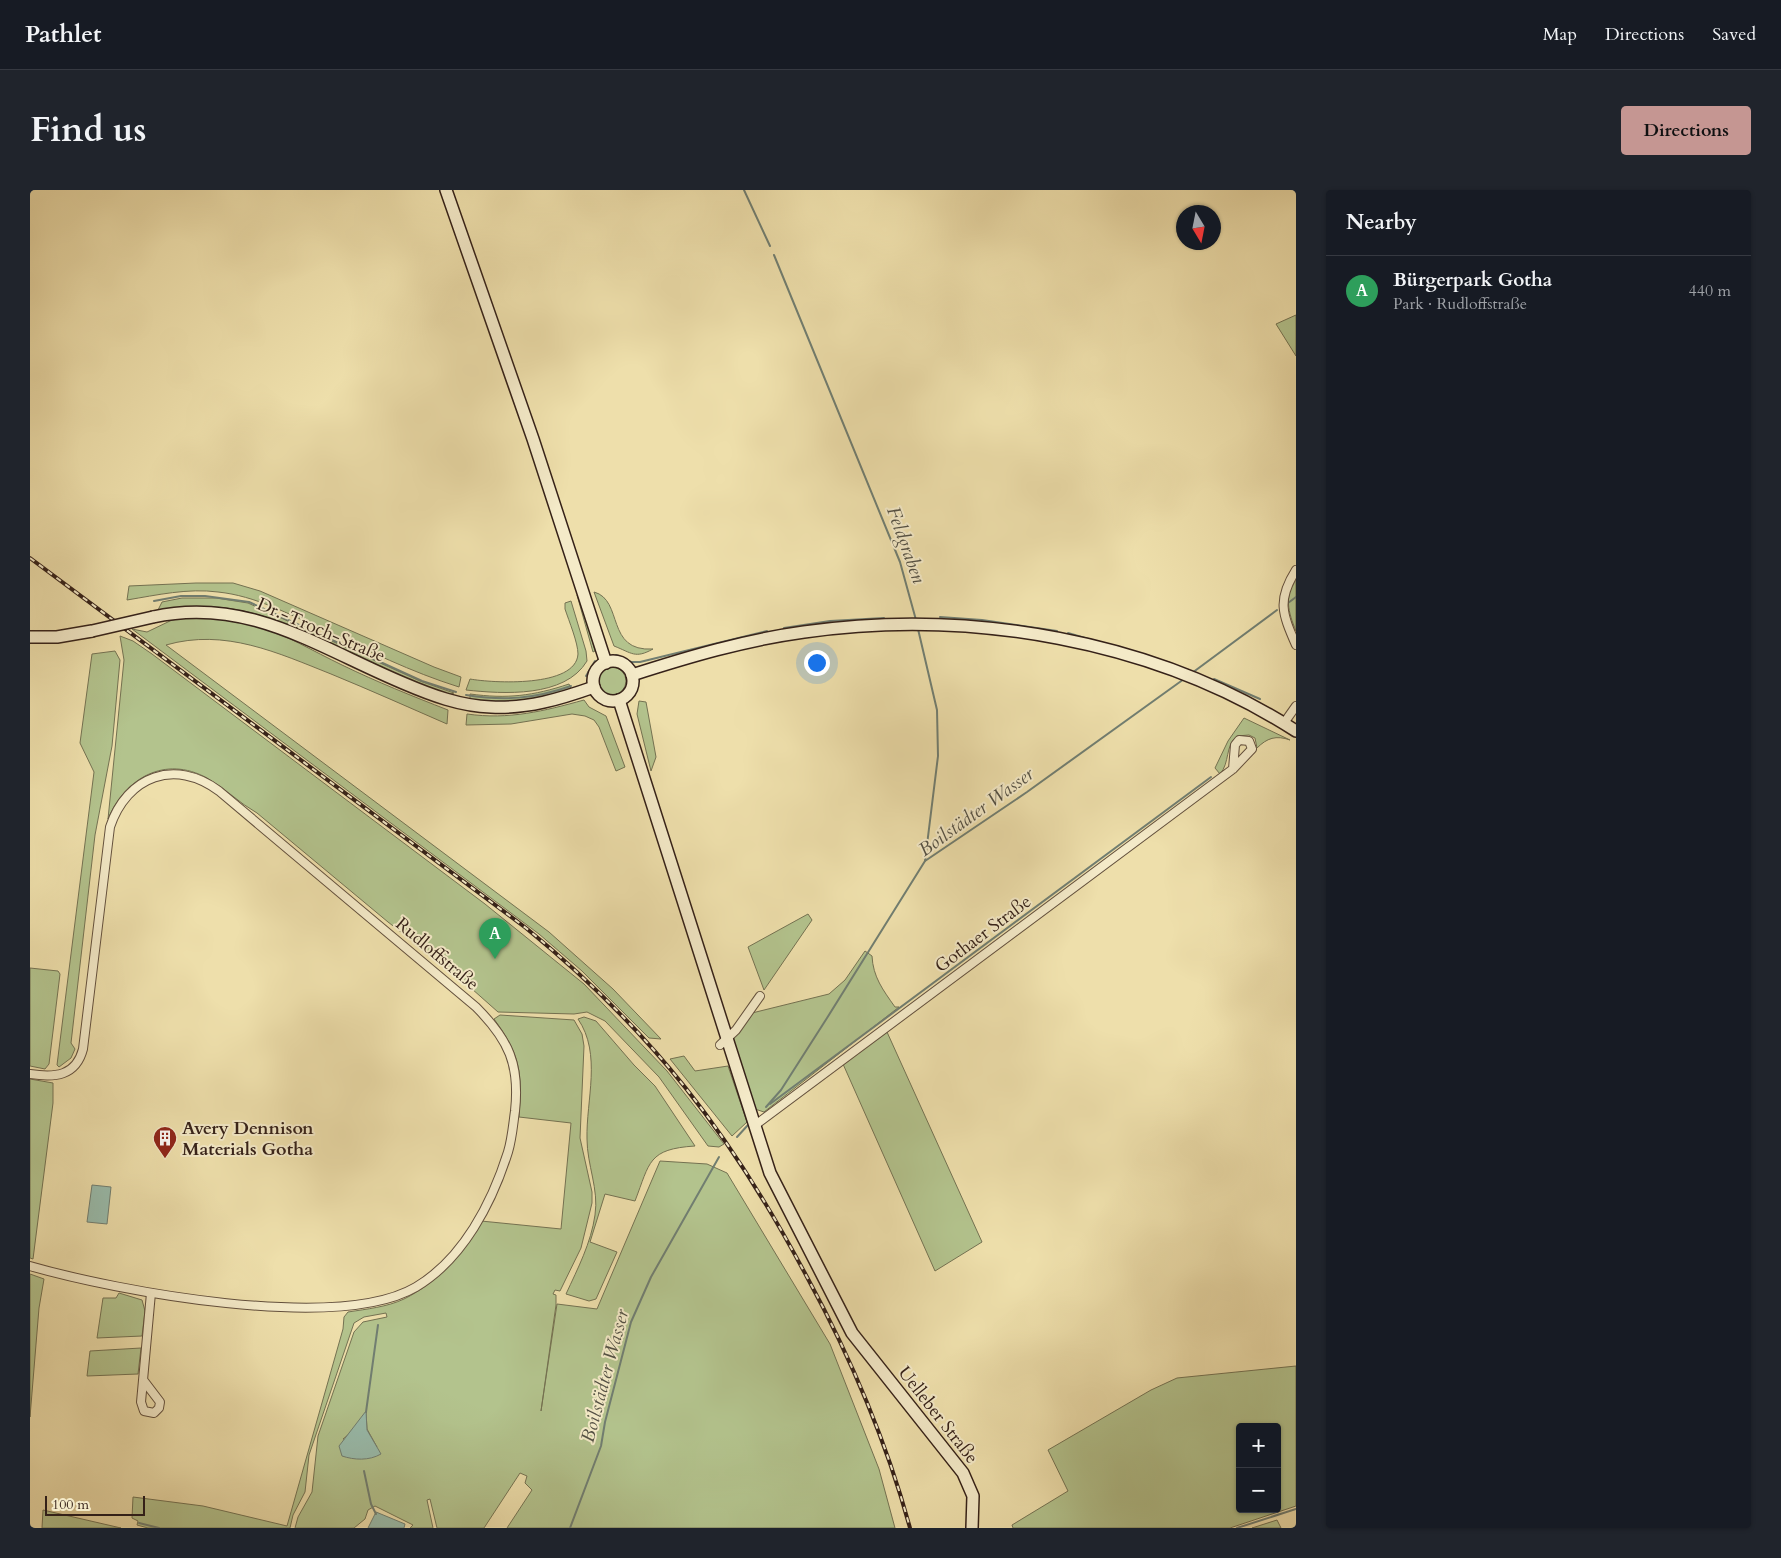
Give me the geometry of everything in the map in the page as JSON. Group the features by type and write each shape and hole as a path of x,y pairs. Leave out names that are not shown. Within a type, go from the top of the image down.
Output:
{"street":[{"path":"446,190 533,438 606,663"},
{"path":"1296,570 1285,589 1282,606 1286,624 1296,644"},
{"name":"Dr.-Troch-Straße","path":"30,636 57,636 92,631 153,617 184,612 207,611 252,618 419,690 474,706 524,706 560,699 594,687"},
{"path":"632,675 694,656 768,638 851,626 928,624 990,628 1048,637 1129,657 1180,674 1252,706 1296,731"},
{"path":"606,663 622,664 632,675 630,690 619,700 604,699 594,687 595,672 606,663"},
{"name":"Uelleber Straße","path":"619,700 723,1042 770,1174 852,1333 963,1472 973,1496 972,1528"},
{"path":"1284,723 1296,706"},
{"name":"Gothaer Straße","path":"754,1126 1233,769"},
{"name":"Rudloffstraße","path":"30,1074 56,1076 73,1069 84,1049 108,843 115,813 132,790 157,776 175,774 192,776 219,791 476,1007 498,1030 510,1051 516,1075 516,1102 510,1146 487,1205 466,1237 434,1273 416,1286 381,1301 334,1306 264,1305 187,1299 151,1293 30,1266"},
{"path":"723,1042 736,1030 760,996"},
{"path":"144,1381 151,1293"}],"green space":[{"path":"1296,315 1296,356 1276,324"},
{"path":"1296,577 1296,631 1288,604 1292,584"},
{"path":"233,583 260,591 461,677 459,687 406,668 284,612 246,597 218,592 195,591 127,600 129,586"},
{"path":"594,592 603,597 609,605 621,634 628,642 638,648 653,649 642,654 634,654 614,646"},
{"path":"580,594 595,651 593,652 577,595"},
{"path":"182,598 216,598 248,603 420,681 454,693 448,695 427,688 269,618 241,610 201,606 158,610 162,602"},
{"path":"571,601 586,651 587,661 577,673 564,682 532,691 497,692 466,690 470,679 496,682 532,681 563,673 574,665 578,649 565,609 565,603"},
{"path":"198,616 234,619 266,628 368,677 448,710 447,724 331,674 251,645 209,639 166,645 549,932 613,989 661,1039 649,1038 582,971 539,934 132,629 147,632 172,620"},
{"path":"120,636 133,641 152,654 485,904 584,984 667,1071 724,1144 719,1147 708,1146 659,1077 605,1021 587,1012 574,1014 498,1012 454,973 388,922 257,813 207,778 191,771 176,769 148,774 125,792 115,805 108,819 124,660"},
{"path":"115,651 120,660 112,746 95,835 71,1043 75,1049 71,1058 59,1067 57,1065 94,772 80,743 92,654"},
{"path":"612,667 622,671 626,681 622,691 612,695 602,691 598,681 602,671"},
{"path":"569,684 571,689 533,699 508,701 470,700 470,694 508,696 532,694"},
{"path":"584,700 589,707 606,716 625,767 616,771 599,727 594,720 585,716 572,714 511,724 466,725 467,714 482,716 512,715 540,711"},
{"path":"639,701 646,702 656,757 651,771 637,714"},
{"path":"1244,718 1290,740 1272,738 1257,748 1255,738 1249,735 1237,736 1231,744 1225,765 1220,774 1215,768 1228,741"},
{"path":"808,914 812,920 764,990 748,947"},
{"path":"865,951 872,956 874,970 883,989 895,1007 899,1007 764,1112 755,1109 733,1038 752,1013 829,994 845,980"},
{"path":"30,968 58,971 60,974 49,1064 45,1069 30,1066"},
{"path":"500,1015 574,1020 582,1034 584,1046 580,1138 592,1192 592,1203 581,1248 560,1291 555,1290 553,1294 556,1295 556,1305 541,1411 557,1304 597,1309 660,1161 707,1164 727,1173 830,1344 879,1469 895,1528 507,1528 532,1490 525,1483 527,1476 520,1473 484,1528 437,1528 430,1499 427,1500 433,1528 410,1528 413,1525 375,1506 368,1510 365,1519 354,1528 295,1528 298,1517 312,1492 318,1436 354,1332 363,1322 387,1317 386,1313 364,1317 354,1323 309,1455 305,1492 293,1515 290,1528 148,1528 137,1525 138,1521 132,1518 133,1497 203,1506 287,1526 343,1329 344,1317 348,1312 391,1304 417,1292 448,1265 481,1221 561,1229 571,1123 519,1117 520,1076 518,1065 510,1044 494,1019","holes":["366,1412 367,1429 377,1447 343,1439 354,1430"]},
{"path":"584,1017 596,1021 655,1086 695,1146 668,1150 659,1154 648,1167 635,1201 605,1194 590,1242 617,1252 596,1299 589,1301 566,1294 587,1245 596,1205 587,1139 591,1062 585,1033 578,1019"},
{"path":"887,1032 982,1242 935,1271 843,1064"},
{"path":"684,1056 695,1071 728,1066 747,1122 732,1136 670,1059"},
{"path":"30,1079 53,1083 53,1103 33,1259 30,1258"},
{"path":"30,1274 44,1279 39,1308 30,1417"},
{"path":"119,1293 142,1300 145,1311 142,1336 97,1338 103,1298 116,1298"},
{"path":"141,1348 138,1374 87,1376 90,1351"},
{"path":"1296,1366 1296,1506 1281,1511 1281,1423 1236,1423 1236,1513 1275,1513 1230,1528 1013,1528 1012,1525 1068,1491 1048,1450 1151,1390 1177,1378"},
{"path":"43,1510 121,1528 42,1528"},
{"path":"1277,1520 1281,1528 1252,1528"}],"shaded area":[{"path":"92,1185 111,1187 107,1224 87,1222"},
{"path":"366,1411 367,1430 381,1454 372,1458 362,1459 342,1456 339,1446"},
{"path":"376,1512 405,1524 404,1528 368,1528"}],"waterway":[{"name":"Feldgraben","path":"744,190 770,246"},
{"name":"Feldgraben","path":"774,255 900,562 916,620"},
{"path":"154,601 181,596 205,596 249,602 422,681 456,692"},
{"name":"Boilstädter Wasser","path":"1288,603 1296,597"},
{"name":"Boilstädter Wasser","path":"1192,673 1277,610"},
{"path":"940,617 982,620 1057,631"},
{"path":"784,628 830,621 884,618"},
{"name":"Feldgraben","path":"918,629 937,710 938,756 925,861"},
{"path":"616,655 631,662 640,662 767,631"},
{"path":"1068,633 1170,663"},
{"path":"586,676 595,661"},
{"name":"Boilstädter Wasser","path":"766,1107 781,1090 925,861 1027,792 1184,679"},
{"path":"1214,679 1260,699"},
{"path":"466,695 519,698 544,694 571,686"},
{"path":"770,1104 1211,777"},
{"name":"Boilstädter Wasser","path":"737,1137 748,1125"},
{"name":"Boilstädter Wasser","path":"570,1528 601,1446 605,1422 631,1322 651,1277 719,1157"},
{"path":"366,1412 378,1325"},
{"path":"364,1471 371,1504 376,1514"},
{"path":"1237,1528 1296,1509"},
{"path":"139,1523 159,1528"}],"railway":[{"path":"30,558 526,928 612,1006 650,1046 718,1131 749,1177 807,1277 853,1369 866,1400 890,1463 910,1528"}],"place":[{"name":"Bürgerpark Gotha","path":"495,959"},
{"name":"Avery Dennison Materials Gotha","path":"165,1159"}]}
